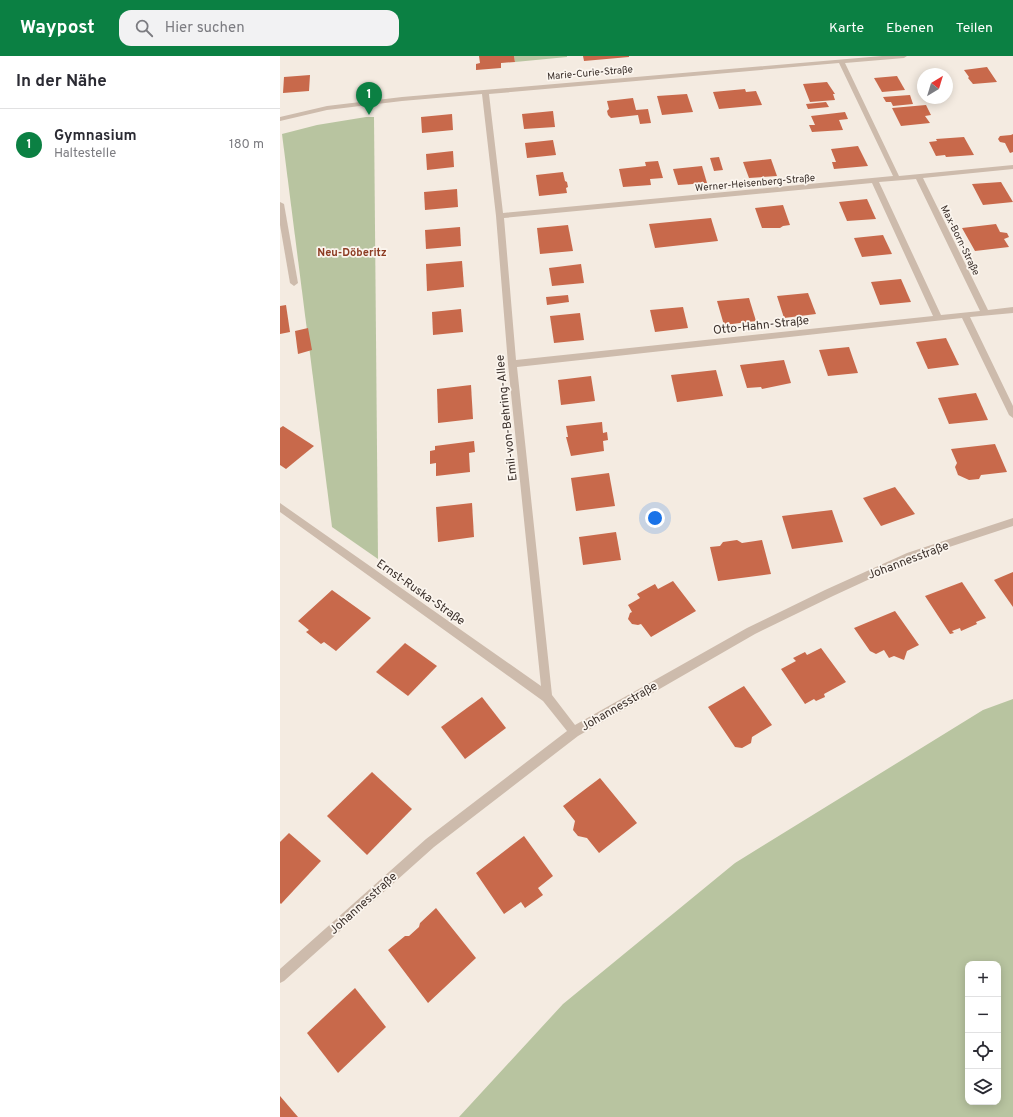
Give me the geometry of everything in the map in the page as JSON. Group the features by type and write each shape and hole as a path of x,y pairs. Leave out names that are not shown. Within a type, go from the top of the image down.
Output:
{"street":[{"name":"Marie-Curie-Straße","path":"280,119 327,108 369,102 904,56"},
{"path":"840,61 897,178"},
{"name":"Emil-von-Behring-Allee","path":"485,91 500,216 512,364 547,697"},
{"name":"Werner-Heisenberg-Straße","path":"500,216 1013,167"},
{"name":"Max-Born-Straße","path":"918,176 985,313"},
{"path":"874,180 938,318"},
{"path":"280,204 294,283"},
{"name":"Otto-Hahn-Straße","path":"512,364 1013,310"},
{"path":"965,316 1013,415"},
{"name":"Ernst-Ruska-Straße","path":"280,507 547,697"},
{"name":"Johannesstraße","path":"280,977 430,844 574,732 751,631 829,592 910,556 1013,522"},
{"path":"547,697 574,732"}],"green space":[{"path":"514,56 567,56 567,57 515,62"},
{"path":"374,117 378,559 332,527 282,134 317,125"},
{"path":"1013,699 1013,1117 459,1117 563,1004 735,863 983,710"}],"building":[{"path":"479,56 514,56 515,62 501,63 501,68 476,70 476,64 480,63"},
{"path":"583,56 629,56 629,57 584,61"},
{"path":"987,67 997,82 973,84 964,70"},
{"path":"310,75 309,91 283,93 284,77"},
{"path":"897,76 905,90 882,92 874,78"},
{"path":"827,82 835,94 833,94 835,100 810,102 803,84"},
{"path":"745,89 746,92 756,91 762,105 719,109 713,92"},
{"path":"687,94 693,112 662,115 657,96"},
{"path":"910,95 913,104 893,106 891,102 886,102 883,97"},
{"path":"633,98 636,110 648,109 651,123 640,124 638,115 611,118 608,115 607,111 609,109 607,101"},
{"path":"826,102 829,107 808,109 806,104"},
{"path":"926,105 931,115 925,116 930,123 901,126 892,108"},
{"path":"553,111 555,127 524,129 522,114"},
{"path":"845,112 848,119 839,120 843,130 812,132 809,125 815,125 811,116"},
{"path":"452,114 453,130 422,133 421,117"},
{"path":"1013,134 1013,152 1010,153 1005,143 1000,142 998,139 1000,136"},
{"path":"964,137 974,155 946,157 945,155 936,156 929,142 937,141 936,139"},
{"path":"553,140 556,155 527,158 525,143"},
{"path":"858,146 868,166 834,169 832,162 836,162 831,149"},
{"path":"453,151 454,167 427,170 426,154"},
{"path":"719,157 723,170 714,171 710,158"},
{"path":"771,159 777,176 749,178 743,162"},
{"path":"658,161 663,178 650,179 651,185 623,187 619,169 646,166 645,162"},
{"path":"702,166 707,183 678,185 673,169"},
{"path":"563,172 568,187 566,188 567,193 539,196 536,175"},
{"path":"1001,182 1013,202 983,205 972,184"},
{"path":"457,189 458,207 425,210 424,192"},
{"path":"867,199 876,219 847,221 839,202"},
{"path":"783,205 790,225 780,228 762,228 755,208"},
{"path":"711,218 718,241 655,248 649,224"},
{"path":"996,224 1000,232 1007,233 1009,237 1004,239 1009,247 975,251 962,228"},
{"path":"568,225 573,251 540,254 537,228"},
{"path":"460,227 461,246 426,249 425,230"},
{"path":"883,235 892,254 862,257 854,238"},
{"path":"462,261 464,287 427,291 426,264"},
{"path":"581,264 584,283 552,286 549,268"},
{"path":"901,279 911,302 880,305 871,282"},
{"path":"808,293 816,314 784,318 777,296"},
{"path":"568,295 569,302 547,305 546,297"},
{"path":"749,298 756,321 724,325 717,301"},
{"path":"286,305 290,332 280,334 280,306"},
{"path":"683,307 688,328 655,332 650,310"},
{"path":"461,309 463,332 433,335 432,312"},
{"path":"580,313 584,340 554,343 550,316"},
{"path":"308,328 312,350 298,354 295,331"},
{"path":"946,338 959,365 928,369 916,342"},
{"path":"849,347 858,373 828,376 819,350"},
{"path":"784,360 791,383 762,389 761,387 747,388 740,365"},
{"path":"716,370 723,396 677,402 671,375"},
{"path":"591,376 595,401 561,405 558,380"},
{"path":"471,385 473,419 438,423 437,389"},
{"path":"976,393 988,420 949,424 938,398"},
{"path":"602,422 603,433 607,432 608,440 603,441 604,451 571,456 566,437 568,437 566,426"},
{"path":"283,426 314,446 286,469 280,465 280,428"},
{"path":"474,441 475,452 469,453 470,472 436,476 436,463 430,464 430,451 435,450 435,446"},
{"path":"995,444 1007,472 981,475 979,479 969,480 958,475 955,467 957,463 951,449"},
{"path":"609,473 615,506 576,511 571,478"},
{"path":"895,487 915,514 881,526 863,498"},
{"path":"472,503 474,537 438,542 436,507"},
{"path":"832,510 843,542 792,549 782,516"},
{"path":"616,532 621,560 583,565 579,537"},
{"path":"737,540 742,543 762,540 771,574 718,581 710,547 720,546 723,542"},
{"path":"1013,572 1013,607 994,580"},
{"path":"673,581 696,611 651,637 641,624 632,624 628,619 630,613 632,612 628,605 640,598 637,594 655,584 658,589"},
{"path":"962,582 986,618 961,631 960,628 952,631 954,633 950,634 925,596"},
{"path":"332,590 371,618 336,651 324,642 321,644 306,632 309,630 298,621"},
{"path":"895,611 919,645 907,651 904,660 894,656 889,658 884,650 876,654 870,651 854,628"},
{"path":"405,643 437,666 408,696 376,672"},
{"path":"821,648 846,682 824,694 825,697 816,701 814,699 805,704 781,669 796,661 793,658 805,652 807,655"},
{"path":"744,686 772,725 752,737 751,743 742,748 735,747 708,707"},
{"path":"482,697 506,728 465,759 441,727"},
{"path":"372,772 412,809 367,855 327,816"},
{"path":"600,778 637,823 599,853 587,838 578,836 573,830 575,821 563,806"},
{"path":"289,833 321,861 281,904 280,842"},
{"path":"524,836 553,876 538,888 543,895 525,908 521,902 504,914 476,873"},
{"path":"436,908 476,958 428,1003 388,950 405,936 409,936"},
{"path":"355,988 386,1027 338,1073 307,1033"},
{"path":"280,1096 298,1117 280,1117"}],"place":[{"name":"Gymnasium","path":"369,115"}],"district":[{"name":"Neu-Döberitz","path":"352,252"}]}
